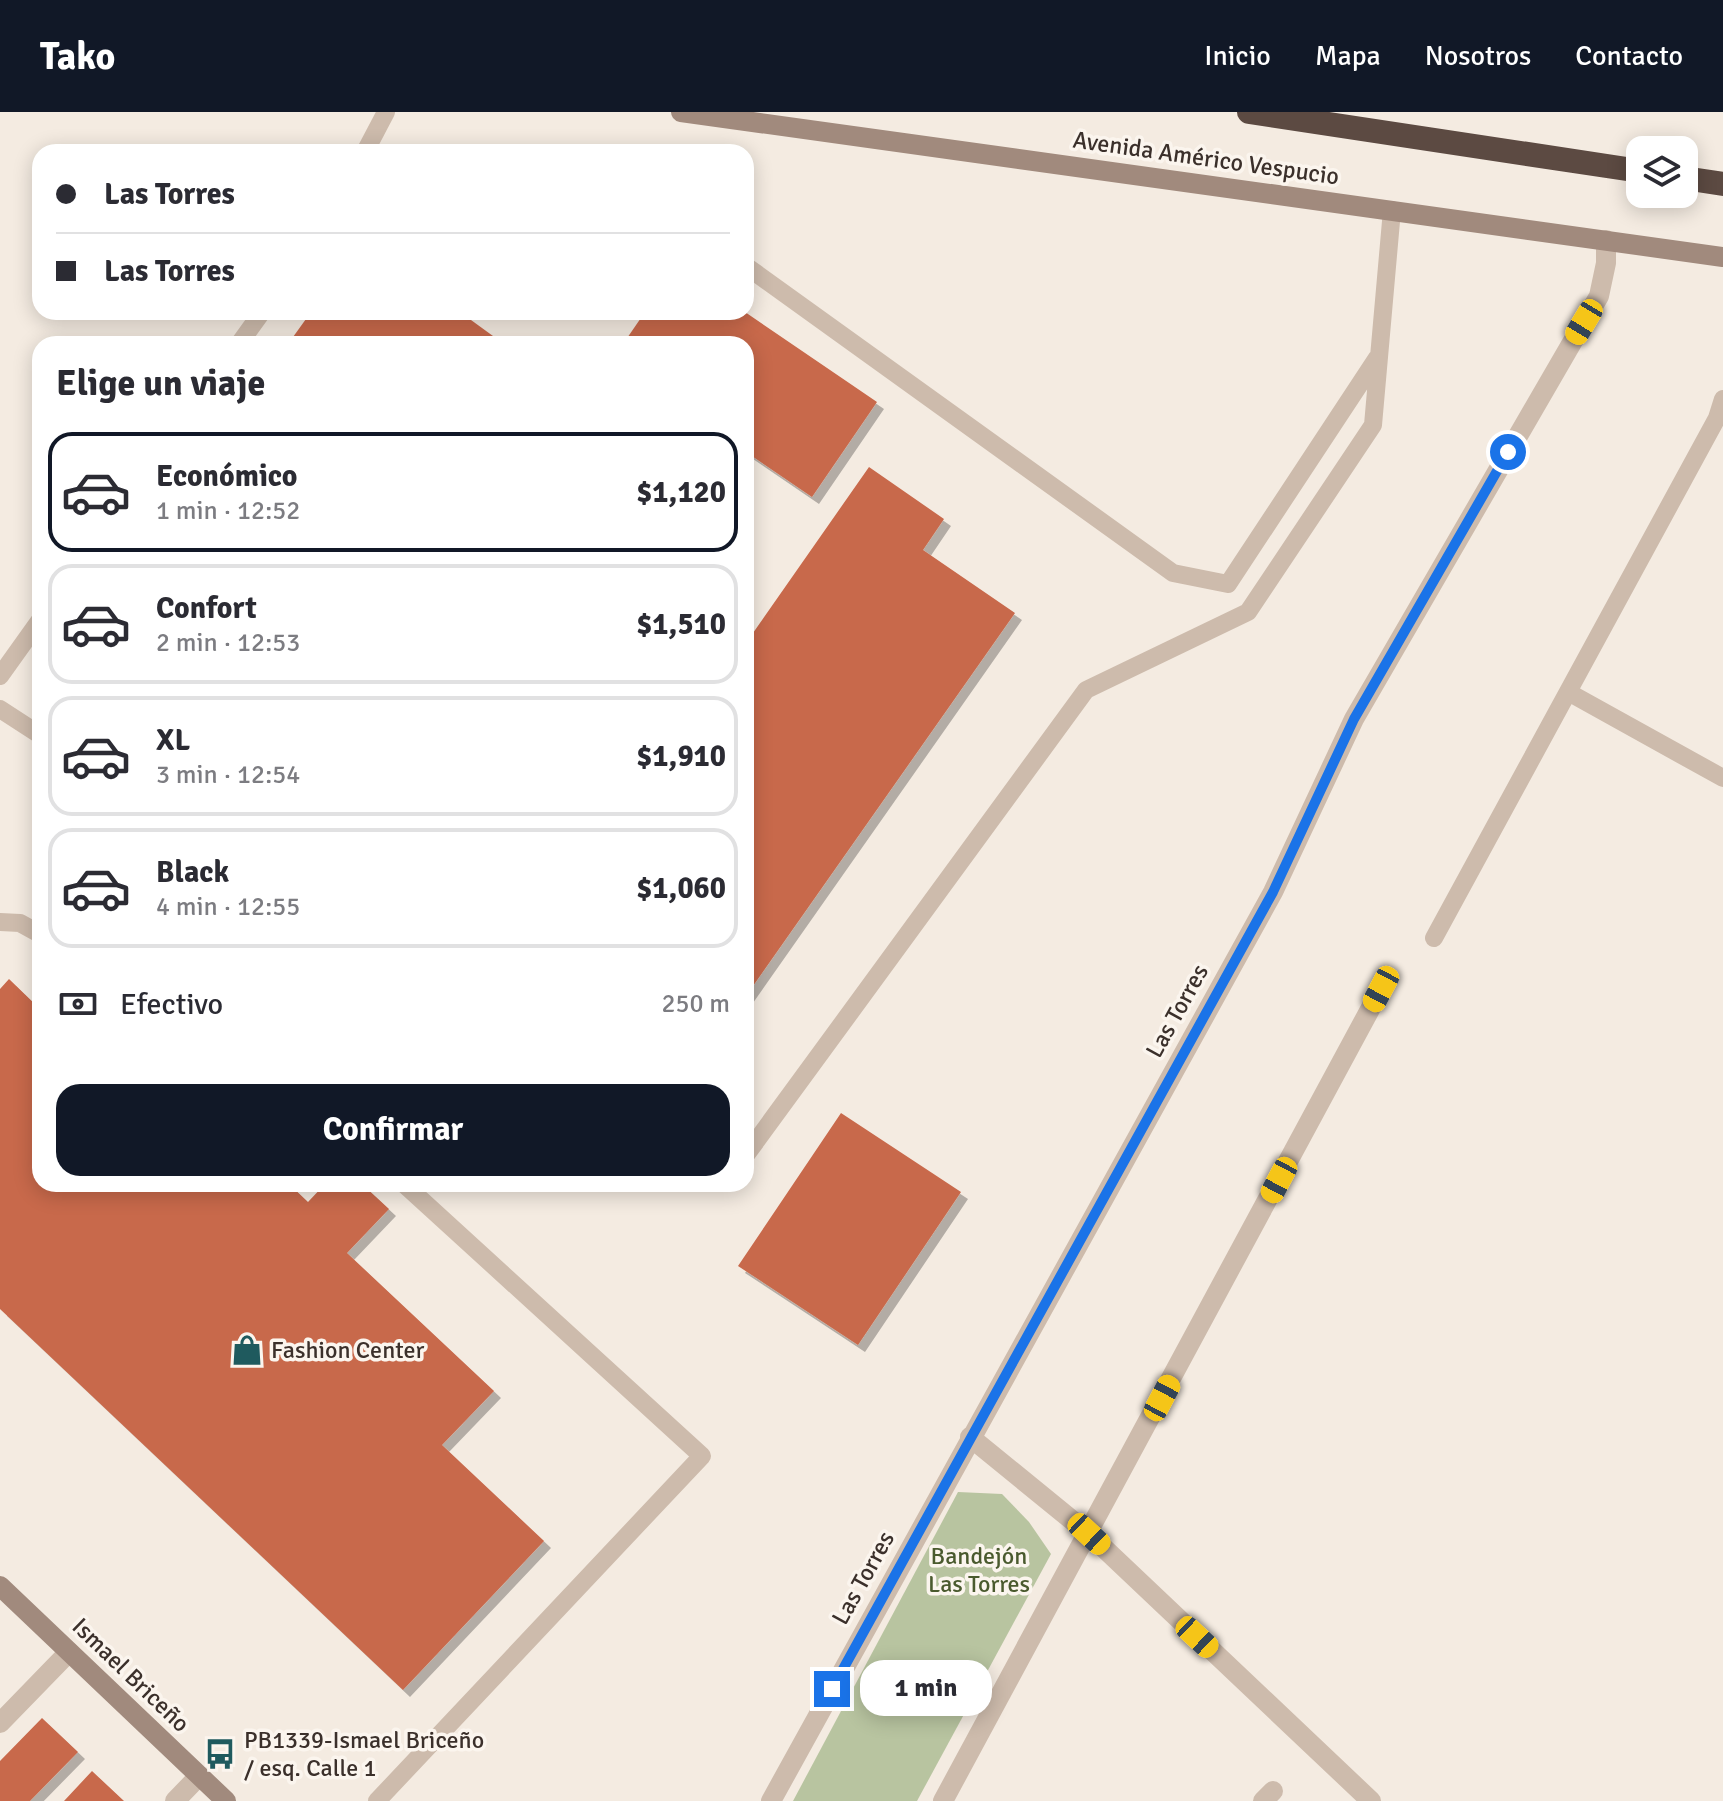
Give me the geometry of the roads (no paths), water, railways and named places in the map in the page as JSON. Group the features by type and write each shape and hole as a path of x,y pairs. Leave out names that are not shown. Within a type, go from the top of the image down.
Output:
{"highway":[{"path":"1249,112 1626,169"},
{"path":"1698,180 1723,184"}],"main road":[{"name":"Avenida Américo Vespucio","path":"681,112 1606,240 1722,260"},
{"name":"Ismael Briceño","path":"0,1586 226,1801"}],"street":[{"name":"Las Torres","path":"771,1801 1273,892 1354,719 1599,296 1604,280 1606,240"},
{"path":"943,1801 1381,989"},
{"path":"970,1437 1089,1534 1371,1801"},
{"path":"0,1723 69,1652"},
{"path":"175,1801 199,1776"}],"lane":[{"path":"369,144 386,112"},
{"path":"754,1144 1086,690 1248,612 1373,425 1392,210"},
{"path":"754,272 1173,573 1228,584 1379,355"},
{"path":"1434,938 1717,418 1723,399"},
{"path":"0,676 32,631"},
{"path":"1568,692 1723,778"},
{"path":"0,709 32,730"},
{"path":"0,922 20,923 32,930"},
{"path":"377,1801 702,1456 413,1192"}],"place":[{"name":"Fashion Center","path":"247,1350"},
{"name":"PB1339-Ismael Briceño / esq. Calle 1","path":"220,1754"}],"park label":[{"name":"Bandejón Las Torres","path":"979,1570"}]}
